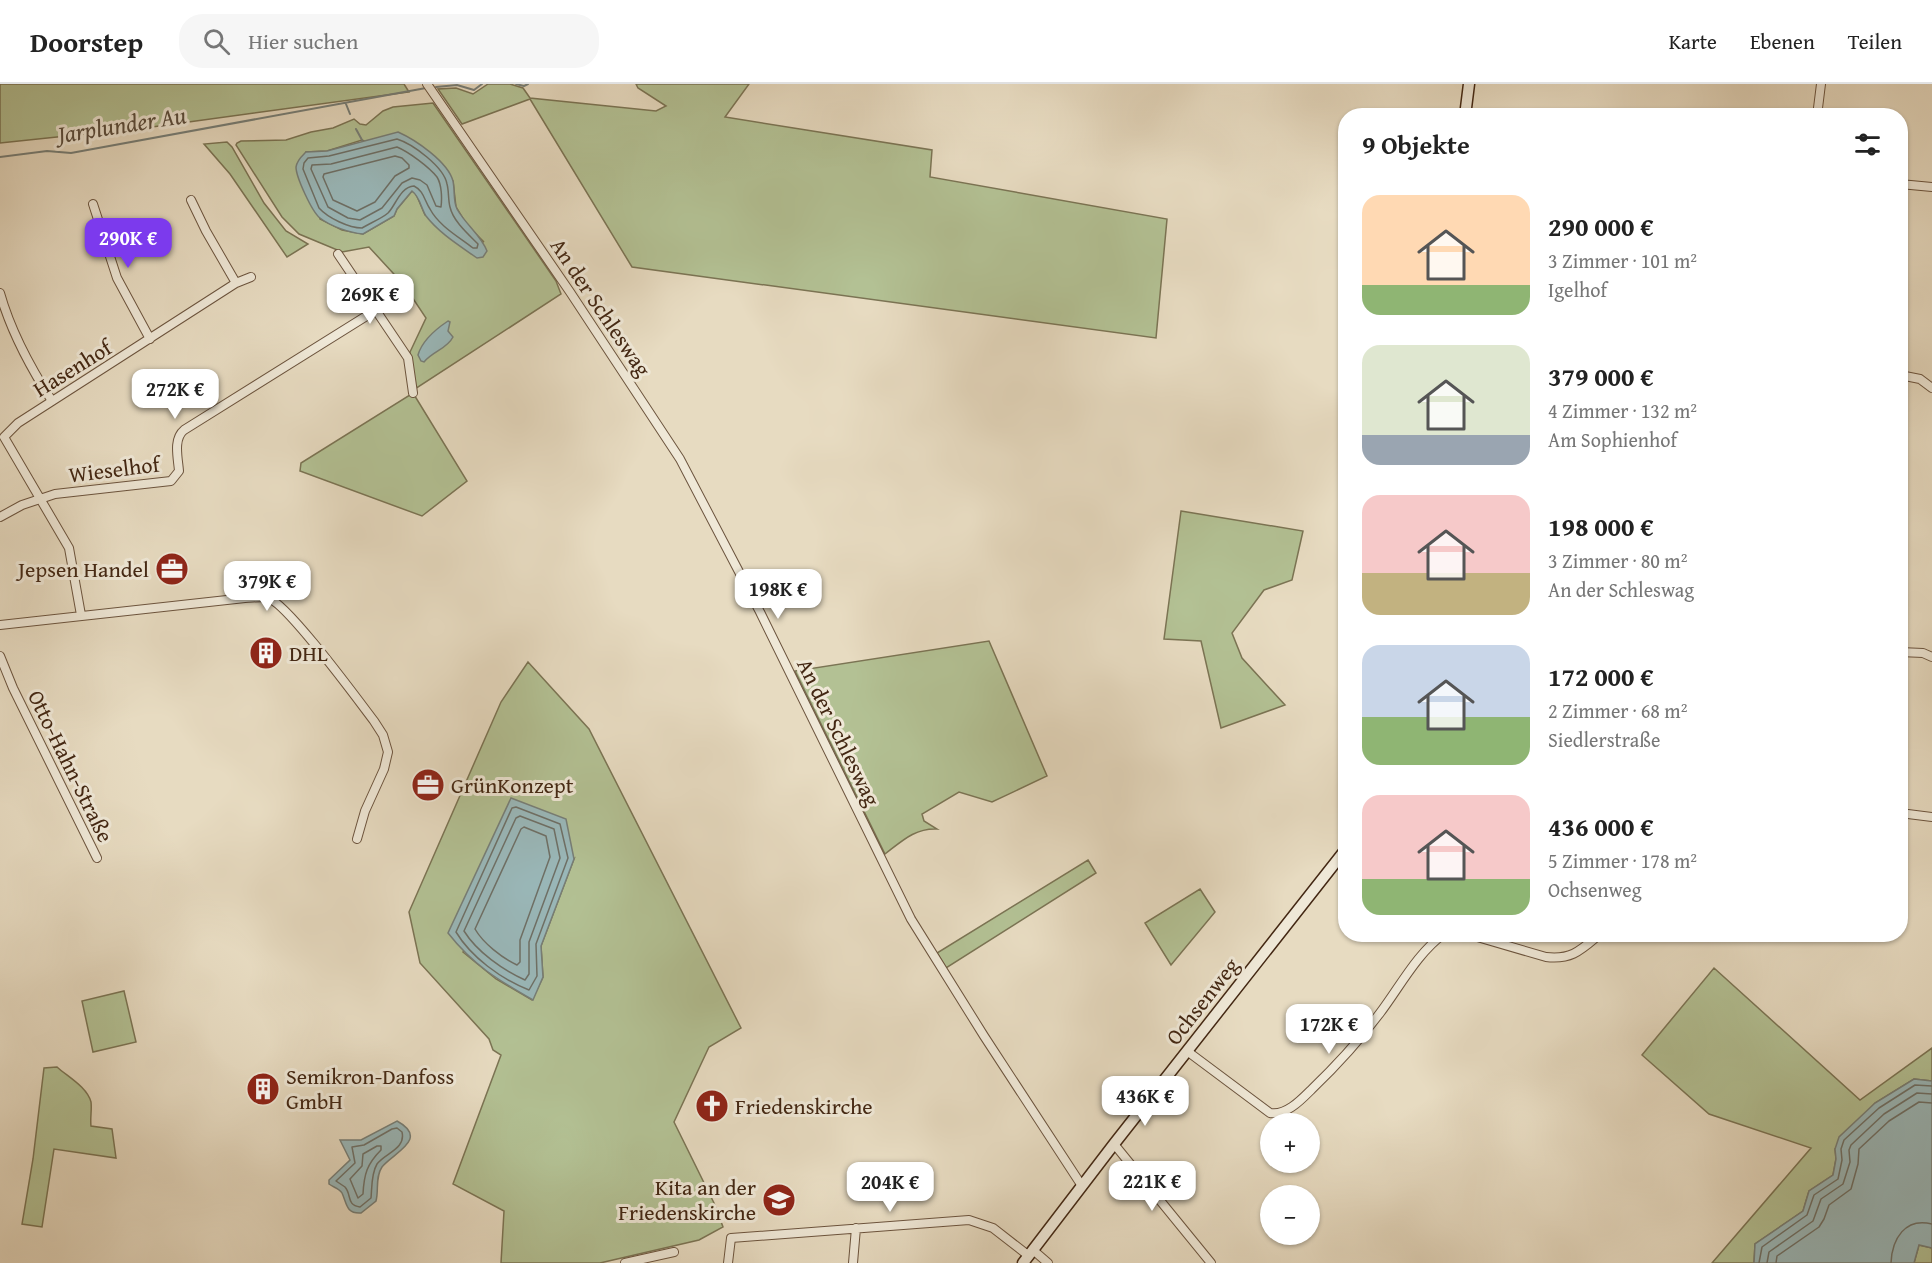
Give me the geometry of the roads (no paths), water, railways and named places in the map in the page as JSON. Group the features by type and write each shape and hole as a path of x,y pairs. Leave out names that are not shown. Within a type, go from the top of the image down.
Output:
{"main road":[{"path":"1466,108 1469,84"},
{"name":"Ochsenweg","path":"1028,1256 1338,859"}],"street":[{"name":"An der Schleswag","path":"428,84 570,292 680,459 760,612 911,919 1082,1186"},
{"path":"1818,108 1821,84"},
{"path":"1908,185 1932,187"},
{"path":"191,200 236,283"},
{"path":"93,204 117,278 150,339"},
{"path":"338,254 408,358 413,393"},
{"name":"Hasenhof","path":"81,615 69,548 2,437 18,423 52,401 236,283 251,277"},
{"path":"0,293 10,324 23,352 52,401"},
{"name":"Wieselhof","path":"0,517 40,498 171,480 179,471 177,440 179,434 376,310"},
{"path":"1908,377 1920,380 1932,388"},
{"path":"0,625 259,597 277,602 374,720 383,735 387,752 384,769 365,811 357,839"},
{"path":"1908,652 1923,653 1932,657"},
{"name":"Otto-Hahn-Straße","path":"0,656 13,688 97,858"},
{"path":"1908,814 1932,817"},
{"path":"1186,1051 1270,1113 1284,1112 1301,1100 1340,1062 1435,942"},
{"path":"1494,942 1560,959 1570,957 1590,942"},
{"path":"1114,1144 1211,1263"},
{"path":"728,1263 732,1238 969,1220 993,1228 1028,1256 1048,1263"},
{"path":"853,1263 856,1228"},
{"path":"625,1263 674,1252"}],"water":[{"path":"398,132 430,152 445,166 453,181 457,209 487,251 483,257 477,258 437,228 426,216 419,199 412,191 394,216 363,234 324,221 313,209 296,167 306,152 327,151"},
{"path":"448,321 450,322 448,331 453,337 424,362 421,361 418,355 426,340"},
{"path":"511,798 566,819 574,859 541,946 543,977 533,1000 487,971 448,933"},
{"path":"1914,1079 1932,1081 1932,1248 1919,1245 1914,1263 1754,1263 1755,1244 1803,1211 1809,1191 1833,1175 1835,1149 1839,1137 1875,1103"},
{"path":"397,1121 406,1128 410,1134 410,1140 382,1167 378,1179 376,1201 361,1213 352,1212 341,1192 329,1184 329,1180 350,1160 340,1140 361,1140"}],"waterway":[{"name":"Jarplunder Au","path":"436,87 457,85 474,90 482,84"},
{"name":"Jarplunder Au","path":"516,84 524,86 528,84"},
{"name":"Jarplunder Au","path":"0,157 47,151 71,153 426,88"},
{"path":"346,104 350,114"},
{"path":"356,129 362,140"}],"place":[{"name":"Jepsen Handel","path":"172,569"},
{"name":"DHL","path":"266,653"},
{"name":"GrünKonzept","path":"428,785"},
{"name":"Semikron-Danfoss GmbH","path":"263,1089"},
{"name":"Friedenskirche","path":"712,1106"},
{"name":"Kita an der Friedenskirche","path":"779,1200"}]}
